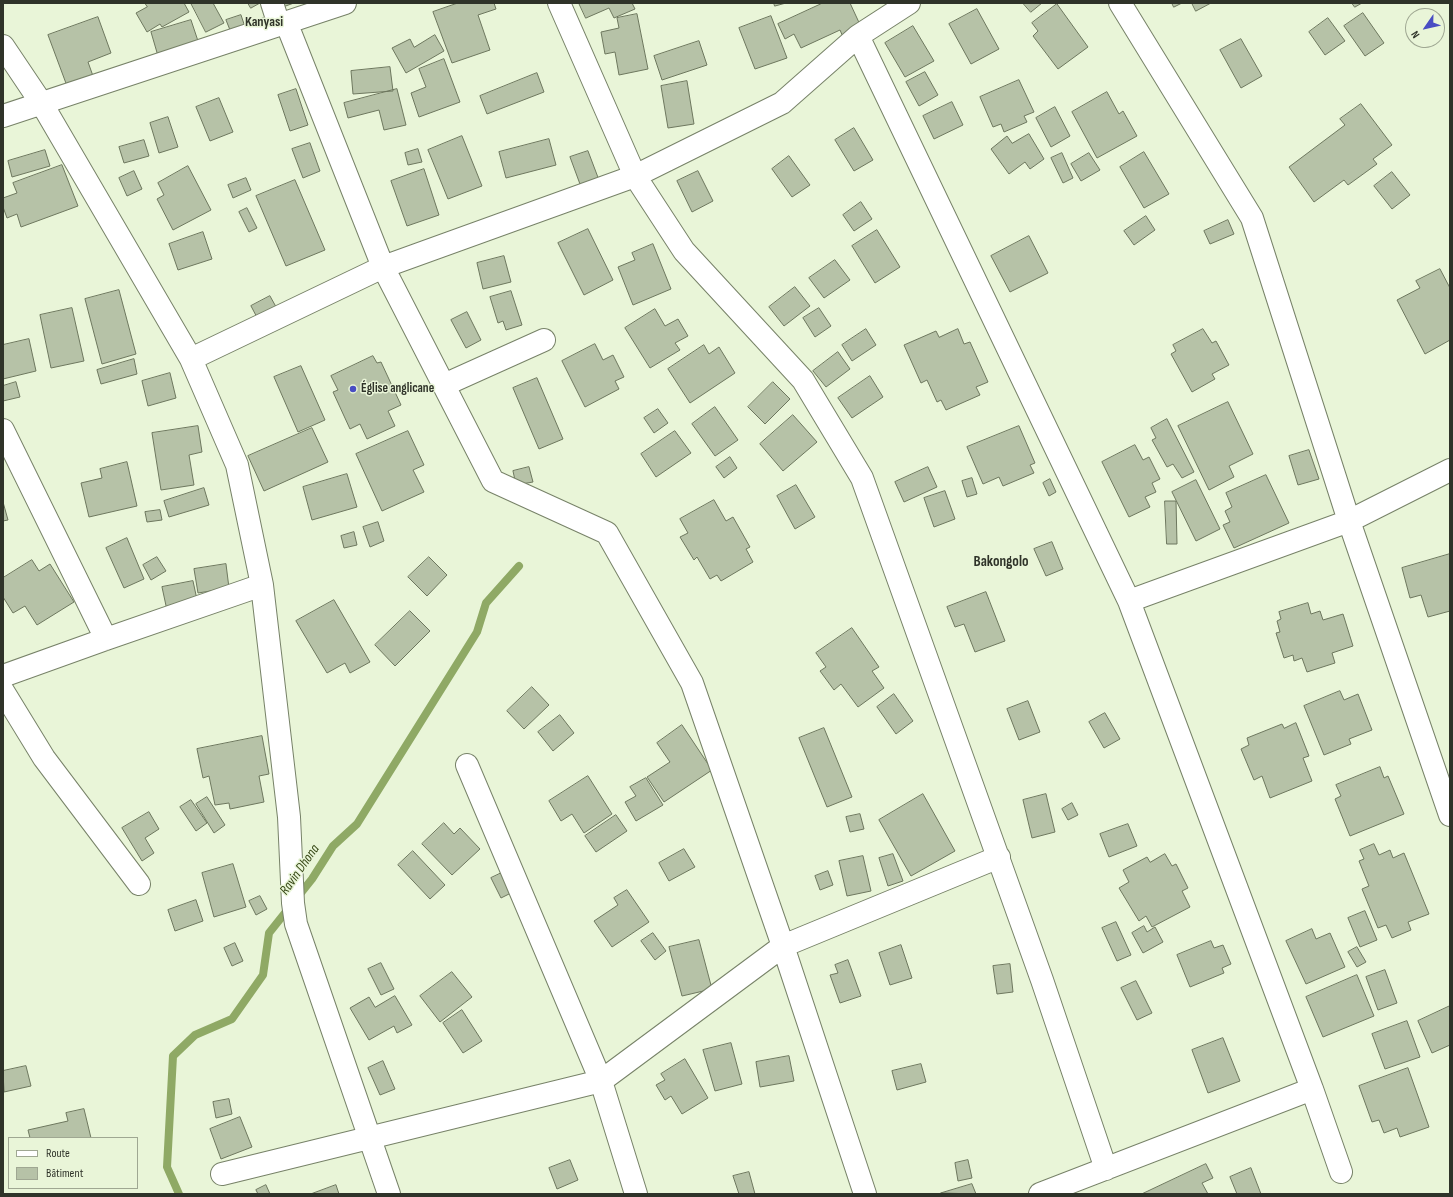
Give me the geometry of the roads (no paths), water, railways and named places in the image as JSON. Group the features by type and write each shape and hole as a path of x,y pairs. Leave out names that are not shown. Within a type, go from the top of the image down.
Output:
{"street":[{"path":"272,3 283,24 383,267 493,480 608,533 692,683 784,946 865,1194"},
{"path":"3,116 345,3"},
{"path":"559,3 635,176 684,251 803,380 862,478 999,857 1106,1169"},
{"path":"191,359 383,267 635,176 782,103 858,36 909,3"},
{"path":"1120,3 1252,218 1349,521 1450,814"},
{"path":"858,36 1129,601 1312,1089 1341,1172"},
{"path":"3,46 42,104 191,359 237,465 262,585 289,817 293,903 296,924 389,1194"},
{"path":"444,385 544,340"},
{"path":"3,430 106,639"},
{"path":"1129,601 1349,521 1450,470"},
{"path":"3,676 262,585"},
{"path":"3,691 44,758 138,884"},
{"path":"467,765 601,1081 636,1194"},
{"path":"222,1174 601,1081 784,946 999,857"},
{"path":"1040,1194 1312,1089"}],"waterway":[{"name":"Ravin Dhona","path":"179,1194 167,1167 173,1056 195,1035 232,1019 263,975 269,933 312,879 333,846 357,824 477,632 486,603 519,566"}],"place":[{"name":"Église anglicane","path":"353,389"}],"district":[{"name":"Kanyasi","path":"264,22"},
{"name":"Bakongolo","path":"1001,562"}]}
